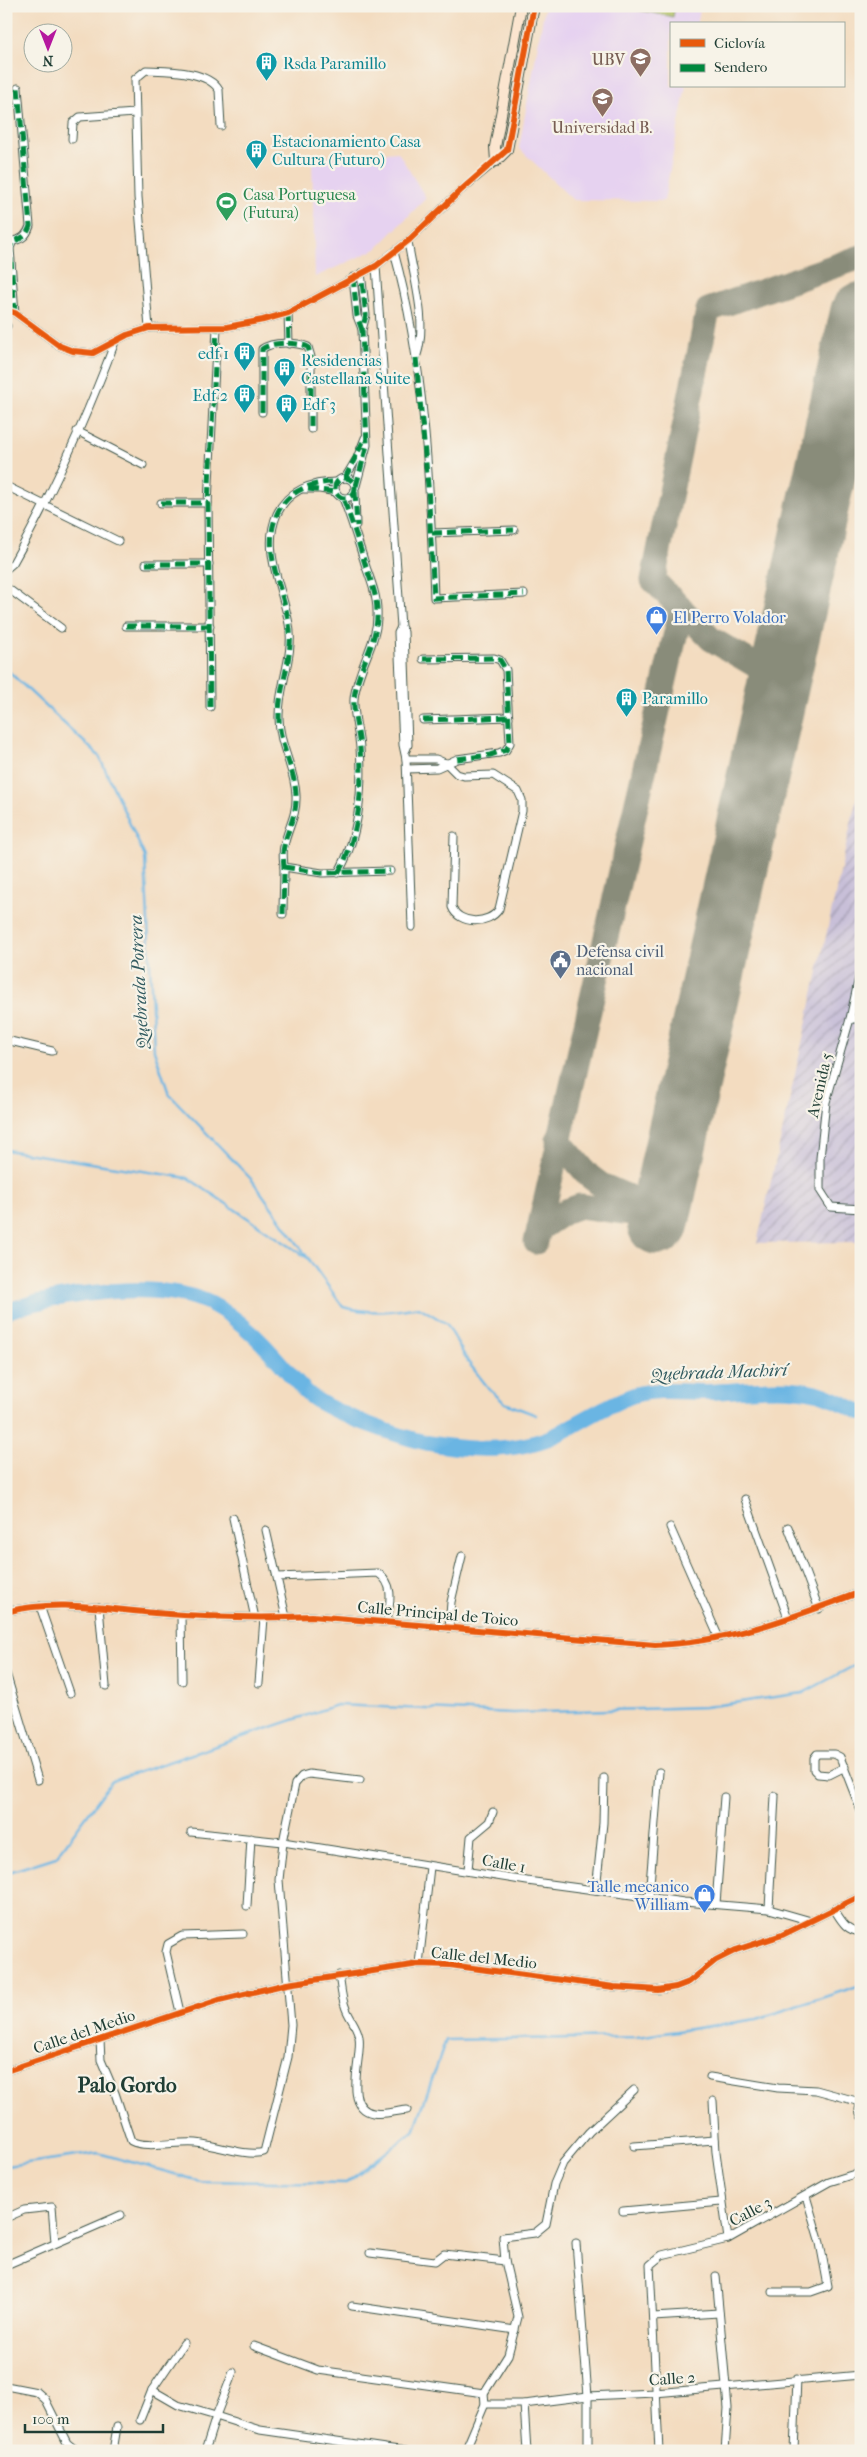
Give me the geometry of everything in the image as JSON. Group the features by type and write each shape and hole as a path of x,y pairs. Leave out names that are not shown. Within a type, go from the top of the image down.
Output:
{"street":[{"path":"496,161 495,147 521,6"},
{"path":"6,310 15,313 48,338 73,351 93,352 127,335 149,328 217,328 242,325 288,313 376,266 408,241 460,191 507,150 534,6"},
{"path":"149,328 138,196 135,79 146,70 158,70 188,74 216,84 221,98 221,126"},
{"path":"15,313 10,248 13,241 22,239 27,234 30,226 18,88"},
{"path":"72,139 73,123 80,116 135,113"},
{"path":"408,241 419,309 421,343 416,358"},
{"path":"394,252 416,358 432,533 434,598 524,594"},
{"path":"376,266 401,627 404,632 408,745 406,750 406,769 412,927"},
{"path":"343,498 350,497 355,489 366,454 362,330 366,315 361,273"},
{"path":"353,277 357,316 362,330"},
{"path":"407,312 419,309"},
{"path":"288,313 289,344"},
{"path":"210,706 208,503 217,328"},
{"path":"6,569 13,563 45,506 96,392 115,342"},
{"path":"262,412 262,349 270,345 289,344 308,347 310,352 311,429"},
{"path":"77,431 143,465"},
{"path":"283,914 284,846 295,814 296,794 279,718 290,646 290,626 274,567 271,549 273,529 277,513 286,500 301,489 318,483 336,482 345,478 357,458 366,436"},
{"path":"345,478 352,480 355,489 357,533"},
{"path":"336,482 336,492"},
{"path":"6,486 118,541"},
{"path":"301,489 320,489 336,492 343,498 357,533 378,612 376,627 358,678 354,699 360,765 354,836 350,851 338,874"},
{"path":"161,503 208,503"},
{"path":"432,533 514,530"},
{"path":"146,564 209,564"},
{"path":"6,587 61,628"},
{"path":"126,626 210,626"},
{"path":"406,769 437,768 462,757 490,755 506,750 510,743 506,670 500,660 494,658 423,659"},
{"path":"423,720 509,717"},
{"path":"406,759 436,759 445,763 457,774 464,776 493,774 518,791 522,800 522,811 499,909 495,916 486,920 461,919 455,914 452,907 454,836"},
{"path":"284,867 308,872 338,874 390,871"},
{"name":"Avenida 5","path":"861,968 850,1019 826,1102 820,1158 820,1190 831,1207 861,1210"},
{"path":"850,1019 861,1019"},
{"path":"6,1040 52,1051"},
{"path":"745,1499 788,1618"},
{"path":"233,1518 256,1618"},
{"path":"670,1527 719,1638"},
{"path":"788,1527 819,1610"},
{"path":"266,1530 286,1617"},
{"path":"449,1628 451,1602 462,1556"},
{"path":"278,1577 378,1573 386,1578 390,1585 387,1621"},
{"name":"Calle Principal de Toico","path":"6,1612 40,1606 98,1607 181,1615 256,1618 312,1616 655,1645 686,1644 719,1638 819,1610 861,1592"},
{"path":"40,1606 70,1694"},
{"path":"98,1607 106,1686"},
{"path":"181,1615 182,1681"},
{"path":"259,1683 264,1618"},
{"path":"6,1673 38,1780"},
{"path":"845,1767 829,1775 818,1774 814,1770 814,1758 817,1754 834,1754 840,1757 845,1767 861,1811"},
{"path":"649,1897 659,1772"},
{"path":"100,2040 101,2060 115,2093 131,2141 140,2144 194,2143 262,2153 267,2148 290,2046 291,2025 280,1880 283,1842 295,1784 302,1776 312,1774 360,1780"},
{"path":"596,1890 602,1832 604,1778"},
{"path":"769,1909 775,1796"},
{"path":"716,1904 724,1797"},
{"path":"468,1870 471,1836 489,1822 493,1812"},
{"name":"Calle 1","path":"191,1832 283,1842 430,1867 468,1870 526,1881 649,1897 769,1909 811,1921"},
{"path":"247,1906 251,1838"},
{"path":"419,1964 430,1867"},
{"name":"Calle del Medio","path":"6,2071 219,2000 287,1984 419,1964 450,1965 614,1987 658,1990 676,1988 736,1950 782,1935 861,1896"},
{"path":"834,1909 846,1927 861,1932"},
{"path":"180,2012 166,1952 168,1944 182,1936 243,1934"},
{"path":"339,1976 345,2006 359,2035 361,2046 355,2079 360,2102 365,2110 372,2113 407,2110"},
{"path":"710,2076 778,2088 816,2090 860,2101 861,2116"},
{"path":"465,2451 484,2404 484,2393 508,2354 516,2330 518,2316 506,2261 503,2237 535,2233 546,2224 554,2184 563,2163 584,2138 634,2090"},
{"path":"713,2101 721,2202 728,2239"},
{"path":"634,2146 715,2140"},
{"name":"Calle 3","path":"653,2317 650,2265 656,2258 728,2239 830,2182 861,2172"},
{"path":"773,2292 811,2292 828,2286 820,2243 806,2196"},
{"path":"623,2211 721,2202"},
{"path":"6,2218 24,2210 52,2207 55,2242"},
{"path":"6,2265 121,2214"},
{"path":"576,2243 588,2396 588,2451"},
{"path":"370,2253 436,2261 444,2254 506,2261"},
{"path":"716,2276 727,2387 725,2451"},
{"path":"352,2306 516,2330"},
{"path":"659,2451 653,2317 719,2313"},
{"path":"140,2420 152,2390 184,2343"},
{"path":"254,2346 318,2370 484,2393"},
{"path":"205,2451 233,2372"},
{"name":"Calle 2","path":"484,2404 524,2404 588,2396 655,2393 797,2379 861,2375"},
{"path":"794,2451 797,2379"},
{"path":"6,2386 37,2392 45,2399 67,2443 77,2451"},
{"path":"152,2390 178,2405 260,2430 406,2451"},
{"path":"524,2404 527,2451"},
{"path":"113,2451 117,2427"}],"shaded area":[{"name":"Universidad B.","path":"545,6 701,6 697,22 670,22 670,88 686,88 664,201 573,200 519,148"},
{"path":"398,152 426,198 376,249 315,277 312,159"},
{"path":"861,779 861,1242 757,1243 786,1115"}],"green space":[{"path":"619,6 675,6 673,17"}],"waterway":[{"name":"Quebrada Potrera","path":"6,669 99,756 145,857 154,1050 169,1094 252,1180 343,1307 381,1312 419,1307 447,1324 468,1362 490,1390 505,1403 536,1415"},
{"path":"6,1150 188,1178 306,1257"},
{"name":"Quebrada Machirí","path":"6,1311 55,1299 112,1291 141,1290 168,1292 193,1297 215,1306 239,1322 268,1350 302,1388 322,1404 385,1430 416,1440 444,1446 478,1449 496,1448 512,1447 545,1440 624,1399 652,1392 708,1392 763,1389 804,1390 824,1395 861,1412"},
{"path":"6,1873 56,1857 112,1781 337,1705 513,1713 705,1707 803,1693 861,1662"},
{"path":"6,2166 98,2153 200,2181 346,2183 414,2131 446,2040 637,2037 757,2019 861,1985"}],"taxiway":[{"path":"779,679 711,639 653,580 708,310 861,257"},
{"path":"536,1242 681,610"},
{"path":"558,1140 589,1176 601,1185 661,1211"},
{"path":"539,1229 566,1211 580,1206 647,1215"}],"runway":[{"path":"658,1224 861,313"}],"marked path":[{"path":"15,313 10,248 13,241 22,238 30,226 18,88"},
{"path":"356,486 367,445 362,330 366,315 361,273"},
{"path":"353,277 357,316 362,330"},
{"path":"288,313 289,344"},
{"path":"210,707 208,503 217,328"},
{"path":"262,412 262,349 267,346 285,343 308,347 311,357 311,429"},
{"path":"416,358 428,485 434,598 524,594"},
{"path":"345,478 364,440"},
{"path":"341,478 349,478 355,484 355,488 355,492 349,498 341,498 335,492 335,484 341,478"},
{"path":"283,914 283,849 294,815 296,795 279,718 279,706 290,647 289,624 272,556 271,542 277,514 294,493 310,486 337,482"},
{"path":"308,489 336,492"},
{"path":"355,492 357,526"},
{"path":"338,873 351,844 360,796 361,764 354,699 359,677 375,633 377,622 376,600 373,589 343,498"},
{"path":"161,503 208,503"},
{"path":"432,533 514,530"},
{"path":"146,564 209,564"},
{"path":"126,626 210,626"},
{"path":"423,659 494,658 500,660 506,670 510,743 506,750 490,755 457,759"},
{"path":"423,720 509,717"},
{"path":"284,867 322,873 390,871"}],"cycle path":[{"path":"6,310 15,313 60,346 73,351 93,353 127,335 149,328 227,327 288,313 376,266 408,241 460,191 507,150 534,6"},
{"path":"6,1612 43,1606 80,1606 214,1616 312,1616 655,1645 682,1643 734,1634 811,1611 861,1592"},
{"path":"6,2071 219,2000 287,1984 419,1964 450,1965 614,1987 658,1990 676,1987 689,1982 716,1960 736,1950 782,1935 861,1896"}],"place":[{"name":"UBV","path":"641,78"},
{"name":"Rsda Paramillo","path":"267,82"},
{"name":"Universidad B.","path":"602,117"},
{"name":"Estacionamiento Casa Cultura (Futuro)","path":"256,169"},
{"name":"Casa Portuguesa (Futura)","path":"227,222"},
{"name":"edf 1","path":"245,372"},
{"name":"Residencias Castellana Suite","path":"285,388"},
{"name":"Edf 2","path":"244,414"},
{"name":"Edf 3","path":"286,423"},
{"name":"El Perro Volador","path":"657,636"},
{"name":"Paramillo","path":"626,717"},
{"name":"Defensa civil nacional","path":"560,979"},
{"name":"Talle mecanico William","path":"705,1914"}],"district":[{"name":"Palo Gordo","path":"127,2085"}]}
